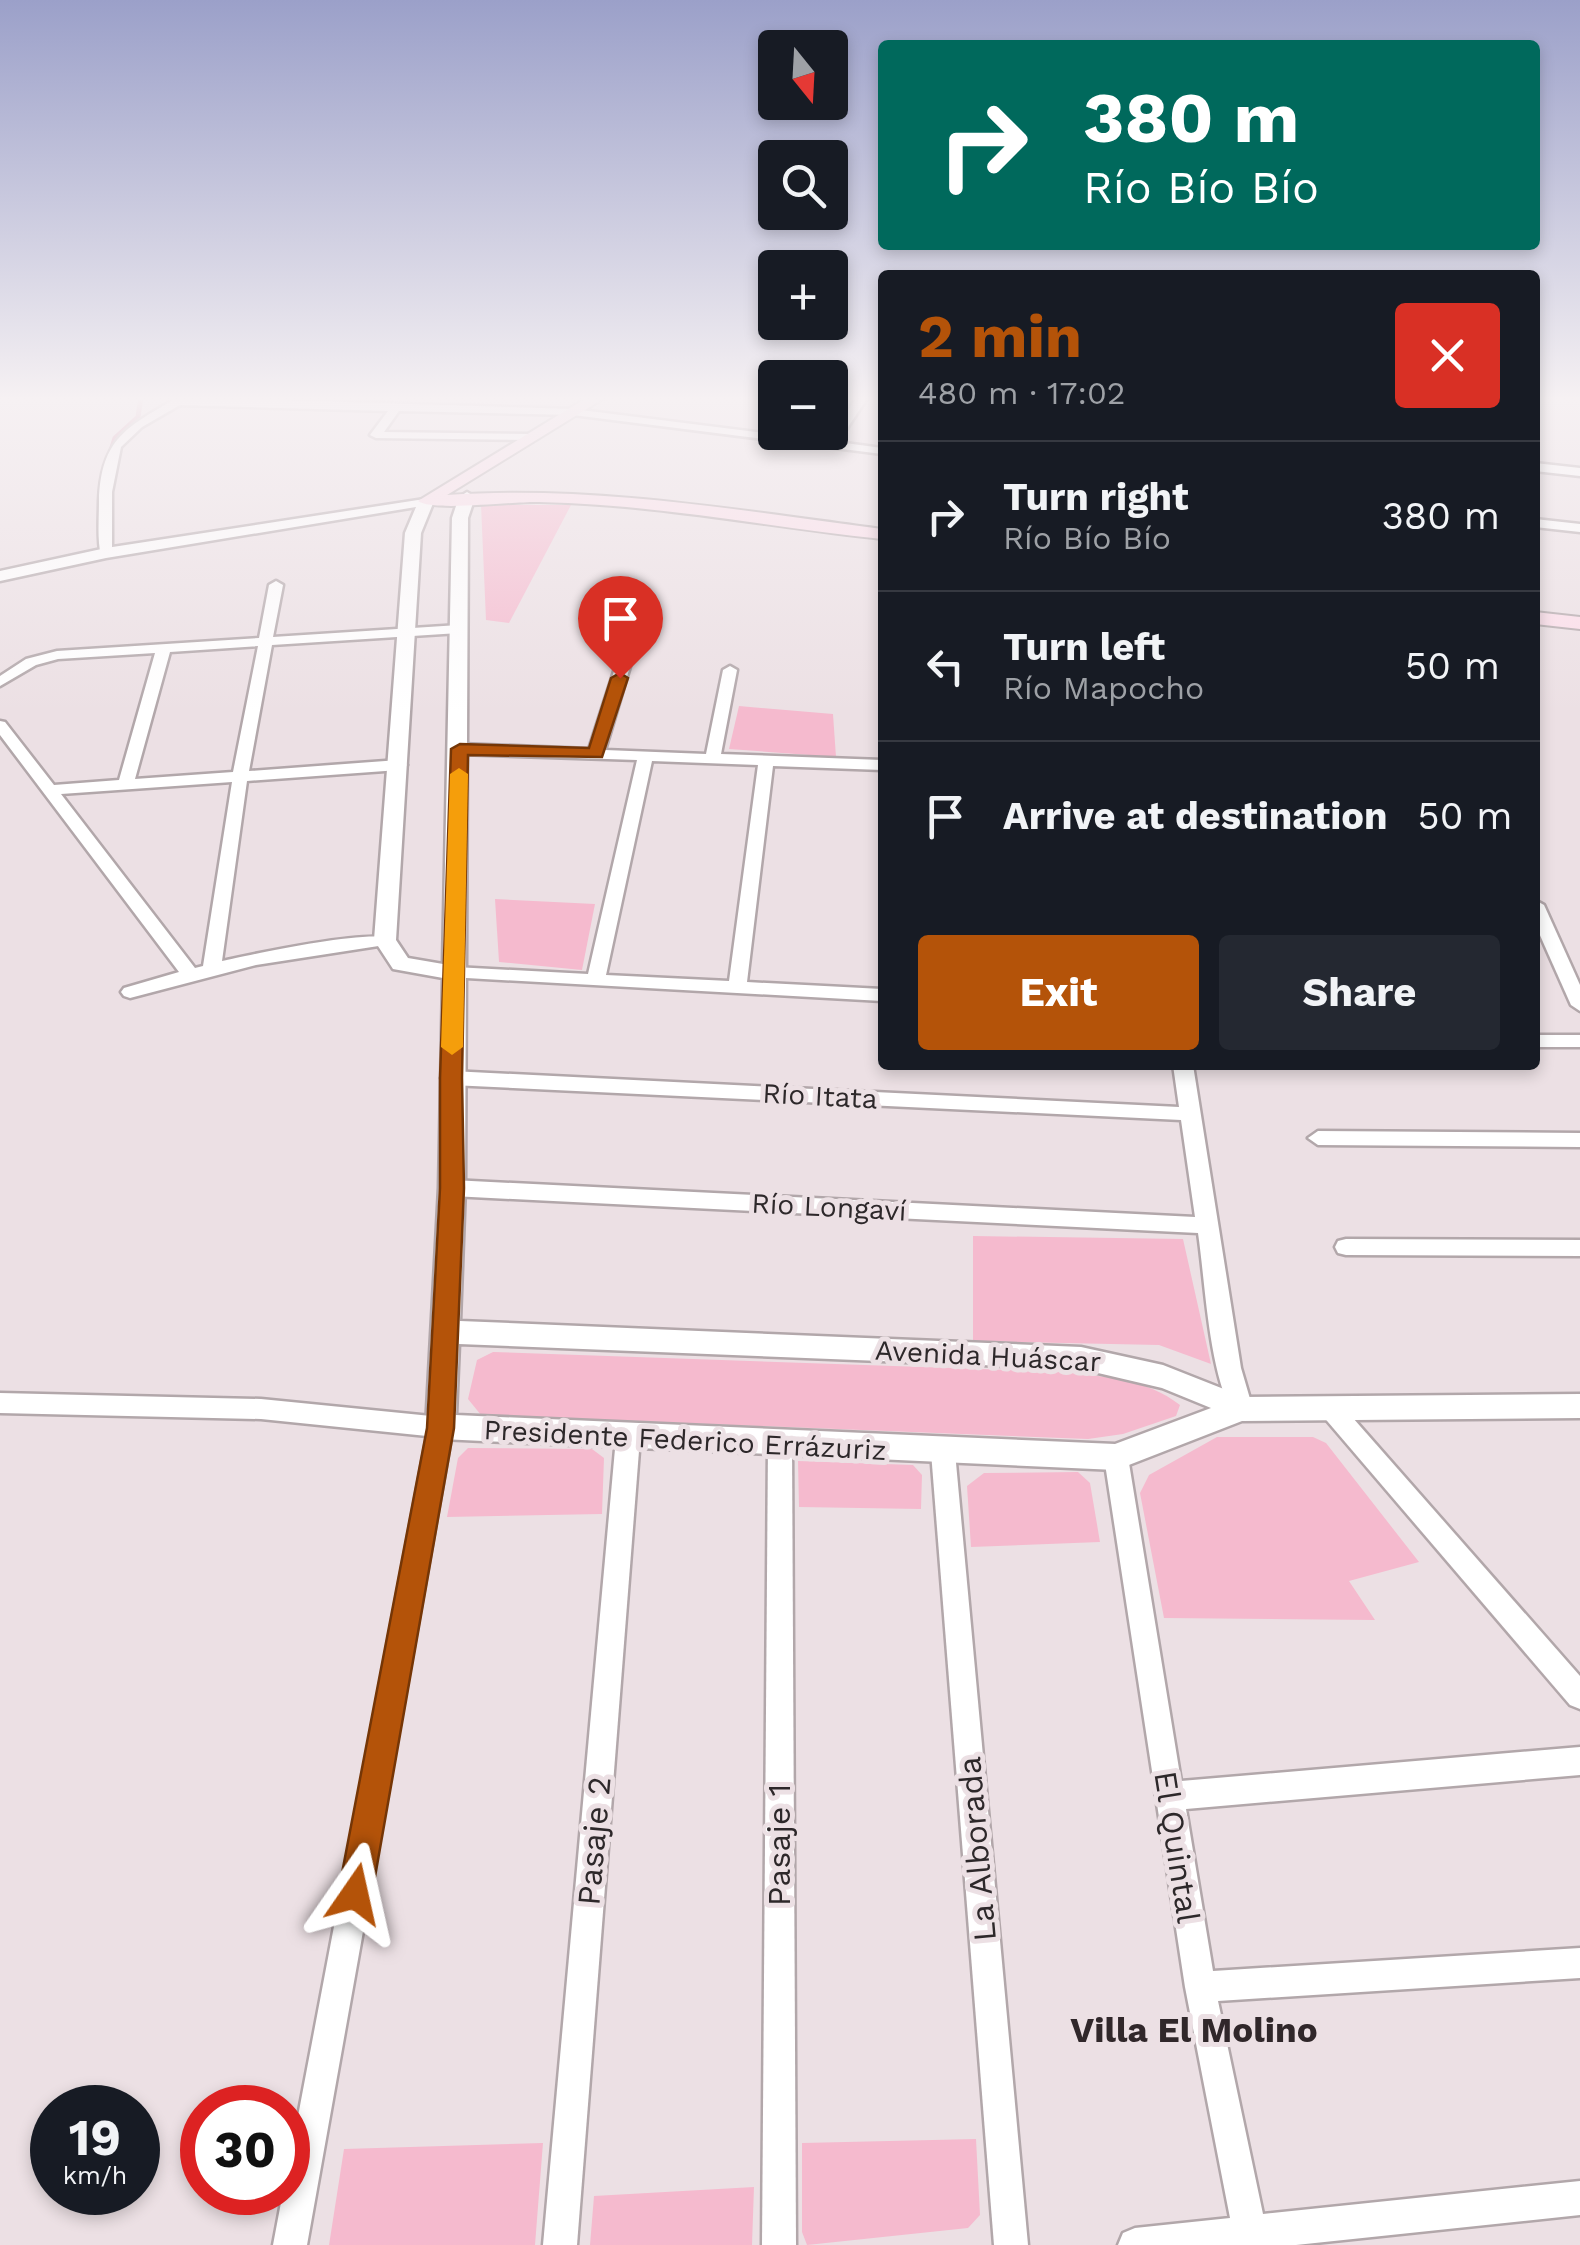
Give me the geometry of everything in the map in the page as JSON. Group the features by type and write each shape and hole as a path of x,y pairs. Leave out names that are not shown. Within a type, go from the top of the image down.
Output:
{"main road":[{"path":"619,502 878,534"},
{"path":"1540,619 1580,624"}],"street":[{"path":"106,553 108,502"},
{"path":"0,576 106,553 421,502"},
{"path":"426,502 414,533 385,940 401,964 455,973 878,994"},
{"path":"290,2245 440,1428 452,1188 460,518 465,502"},
{"path":"1540,523 1580,528"},
{"path":"212,968 240,778 276,586"},
{"path":"0,682 48,656 459,629"},
{"path":"596,753 631,640"},
{"path":"124,787 164,647"},
{"path":"713,758 730,670"},
{"path":"0,725 190,973"},
{"path":"460,749 878,766"},
{"path":"596,981 646,755"},
{"path":"737,988 766,760"},
{"path":"52,790 399,766"},
{"path":"1540,915 1580,1005"},
{"path":"130,992 212,968 313,948 385,940"},
{"path":"1540,946 1556,946"},
{"path":"1540,1041 1580,1042"},
{"path":"1184,1070 1229,1368 1241,1408"},
{"name":"Río Itata","path":"451,1078 1190,1114"},
{"path":"1318,1138 1580,1140"},
{"name":"Río Longaví","path":"452,1188 1206,1225"},
{"path":"1346,1247 1580,1248"},
{"name":"Avenida Huáscar","path":"447,1332 1081,1358 1150,1372 1201,1388 1241,1408 1580,1406"},
{"name":"Presidente Federico Errázuriz","path":"0,1402 261,1409 440,1428 1116,1457 1241,1408"},
{"path":"1330,1408 1580,1696"},
{"name":"Pasaje 2","path":"560,2245 628,1438"},
{"name":"Pasaje 1","path":"780,1444 780,2245"},
{"name":"La Alborada","path":"943,1452 1011,2245"},
{"name":"El Quintal","path":"1116,1457 1200,1987 1250,2234"},
{"path":"1168,1796 1580,1762"},
{"path":"1200,1987 1580,1963"},
{"path":"1135,2245 1580,2198"}],"shaded area":[{"path":"481,505 571,505 509,623 486,620"},
{"path":"739,706 833,714 836,757 729,749"},
{"path":"495,899 595,904 582,970 499,962"},
{"path":"973,1236 1183,1239 1211,1364 1159,1345 973,1341"},
{"path":"493,1352 1065,1372 1140,1384 1180,1405 1176,1416 1123,1434 1088,1439 481,1415 468,1399 477,1360"},
{"path":"1217,1437 1313,1437 1326,1443 1419,1562 1349,1581 1375,1620 1164,1618 1140,1493 1149,1475"},
{"path":"468,1448 592,1449 604,1458 602,1514 447,1517 458,1458"},
{"path":"798,1461 913,1465 922,1475 921,1509 799,1507"},
{"path":"1078,1472 1090,1483 1100,1542 971,1547 967,1486 984,1473"},
{"path":"976,2139 980,2215 968,2228 807,2245 802,2232 802,2143"},
{"path":"543,2143 535,2245 329,2245 344,2149"},
{"path":"754,2187 752,2245 590,2245 594,2196"}],"slow traffic":[{"path":"452,1047 459,774"}],"district":[{"name":"Villa El Molino","path":"1194,2030"}],"route":[{"path":"355,1894 440,1428 452,1188 451,1078 460,749 596,753 620,678"}]}
